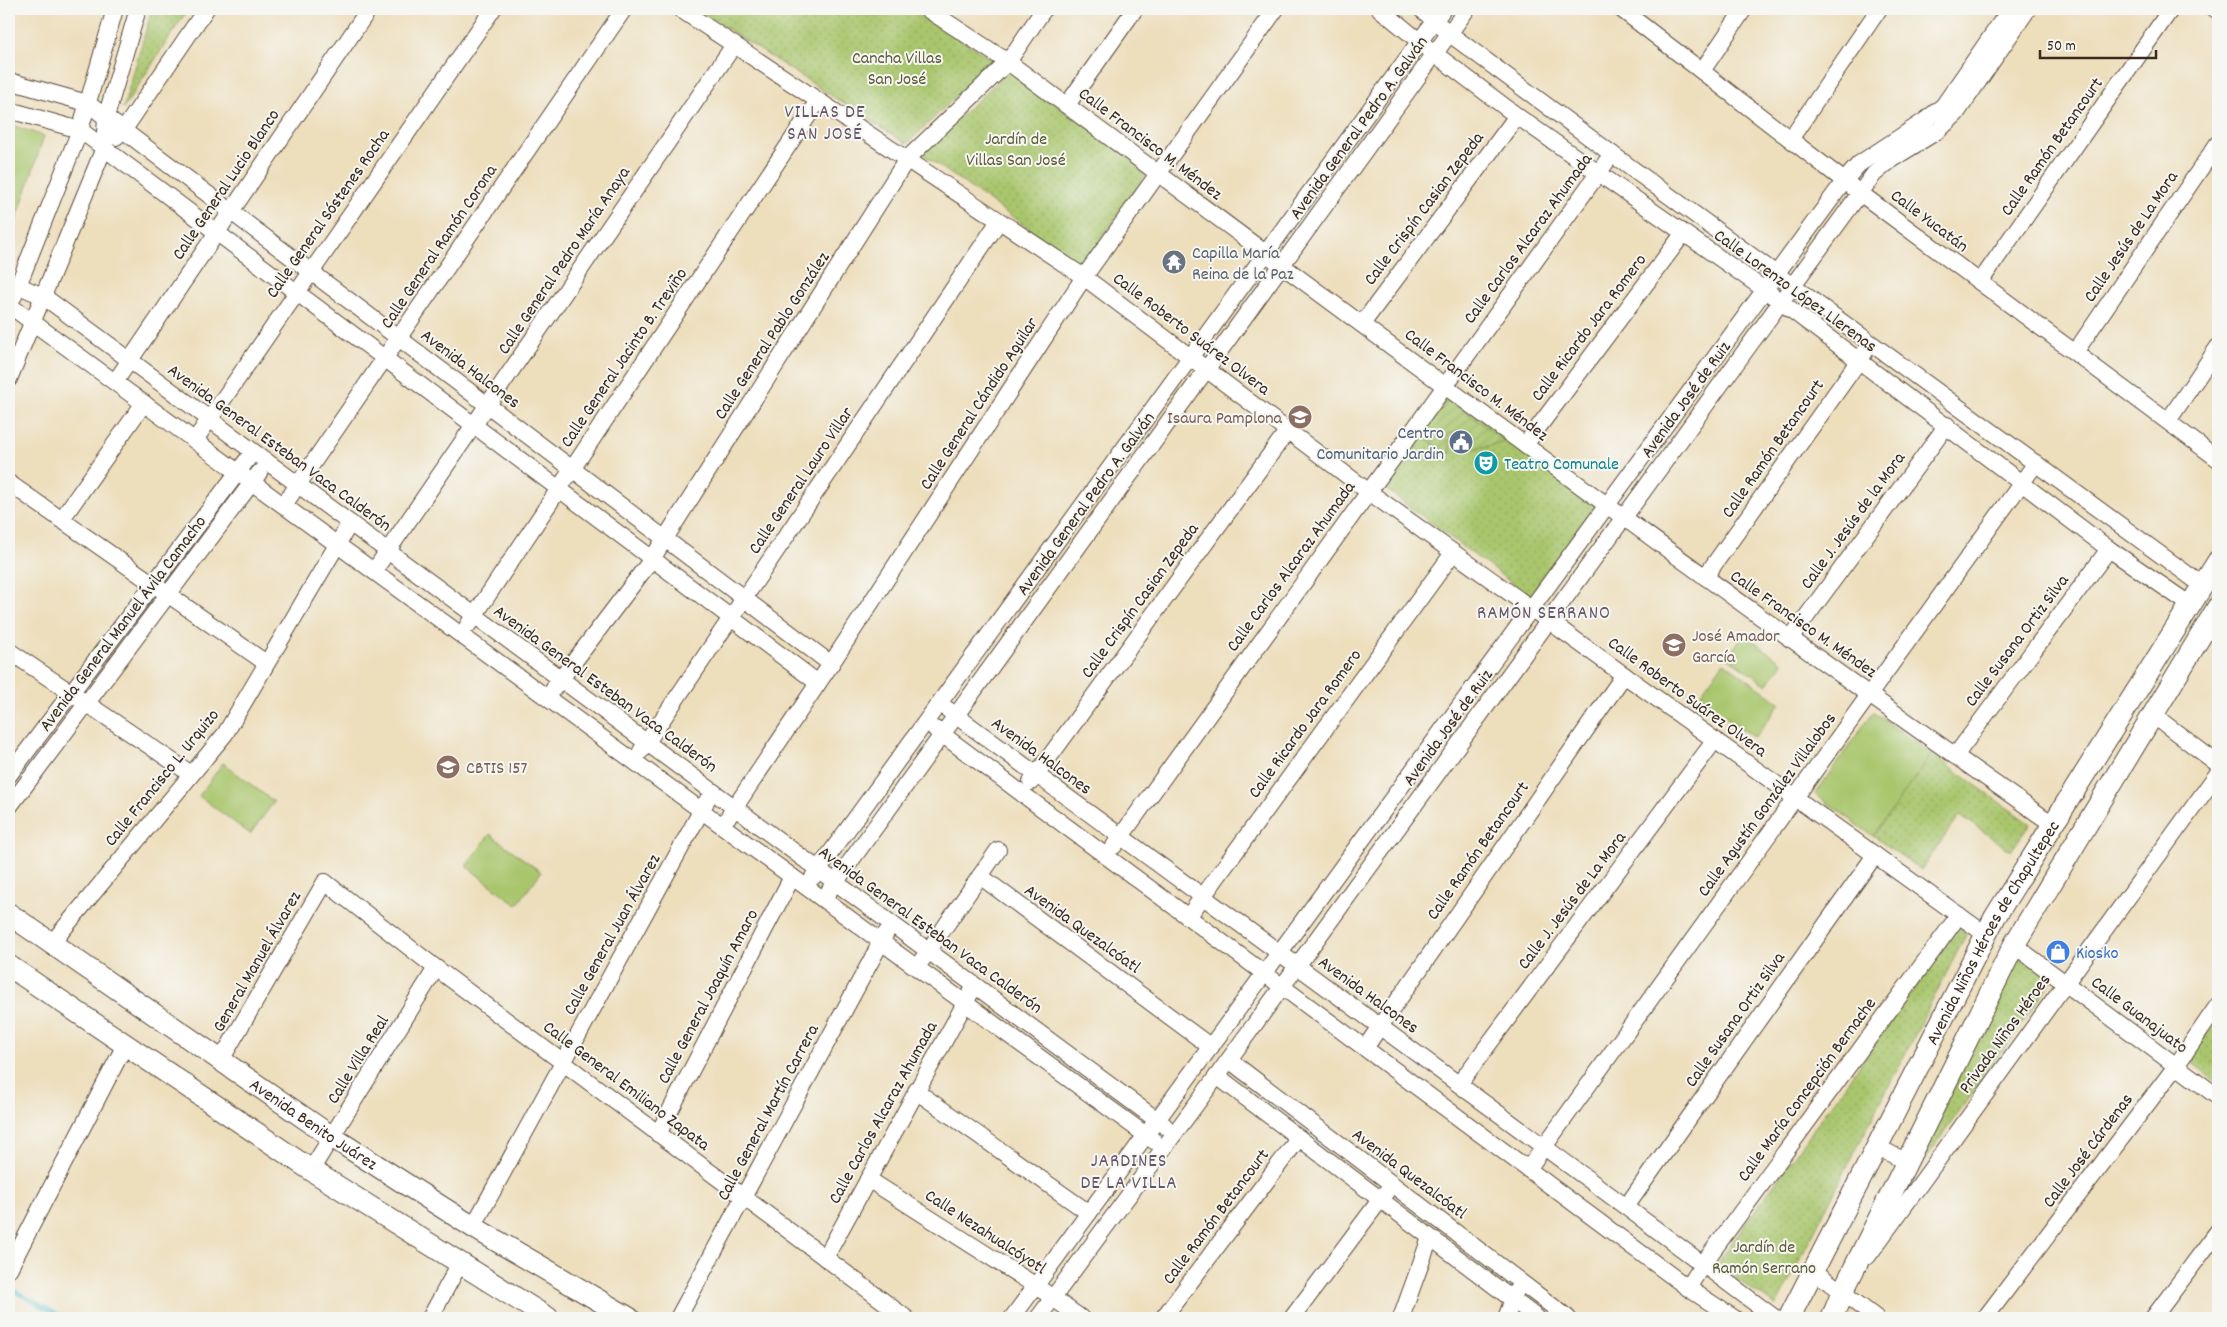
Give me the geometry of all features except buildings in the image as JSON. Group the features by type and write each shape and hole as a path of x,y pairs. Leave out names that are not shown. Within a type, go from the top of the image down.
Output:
{"main road":[{"name":"Avenida Niños Héroes de Chapultepec","path":"1789,1318 1985,934 2218,560"},
{"name":"Avenida Niños Héroes de Chapultepec","path":"1832,1318 1842,1293 2014,945 2218,607"},
{"name":"Avenida Benito Juárez","path":"9,914 332,1137 473,1227 629,1318"},
{"path":"9,966 311,1170 548,1318"}],"street":[{"path":"115,9 80,130 13,284 9,306 702,810 1163,1149"},
{"path":"9,379 104,148 106,118 138,9"},
{"path":"104,148 123,130 206,9"},
{"name":"Calle General Lucio Blanco","path":"115,382 369,9"},
{"name":"Calle General Sóstenes Rocha","path":"195,440 493,9"},
{"name":"Calle General Ramón Corona","path":"284,505 624,9"},
{"name":"Calle Roberto Suárez Olvera","path":"680,9 1084,277 1368,492 1985,934"},
{"name":"Calle Francisco M. Méndez","path":"927,9 1008,62 1623,518 1790,639 2054,825"},
{"name":"Calle General Pablo González","path":"547,698 652,558 907,159 1008,62 1044,9"},
{"path":"1067,106 1135,9"},
{"name":"Calle General Cándido Aguilar","path":"722,826 831,664 1084,277 1157,172 1276,9"},
{"name":"Calle Lorenzo López Llerenas","path":"1380,9 1517,116 1765,290 1947,425 2109,549 2189,604"},
{"name":"Calle Lorenzo López Llerenas","path":"1421,9 1439,14 1450,34 2202,584"},
{"name":"Avenida General Pedro A. Galván","path":"823,899 1467,9"},
{"name":"Calle Yucatán","path":"1621,9 1860,192 2076,351 2218,459"},
{"path":"1702,70 1744,9"},
{"path":"1791,138 1879,9"},
{"name":"Avenida José de Ruiz","path":"1012,1318 1845,180 1859,164 1926,120 1943,106 2010,9"},
{"name":"Avenida José de Ruiz","path":"1038,1318 1298,966 1860,192 1874,174 1892,159 1939,130 1956,114 2028,9"},
{"name":"Calle Ramón Betancourt","path":"1980,282 2171,9"},
{"name":"Avenida General Pedro A. Galván","path":"806,886 1439,14"},
{"name":"Calle General Pedro María Anaya","path":"374,571 734,45"},
{"path":"9,81 87,103"},
{"name":"Calle General Jacinto B. Treviño","path":"461,635 818,101"},
{"name":"Avenida Halcones","path":"87,103 831,664"},
{"path":"9,110 80,130 818,683"},
{"name":"Calle Crispín Casian Zepeda","path":"1362,324 1517,116"},
{"name":"Calle Jesús de La Mora","path":"2076,351 2218,143"},
{"name":"Calle Carlos Alcaraz Ahumada","path":"1106,856 1612,154"},
{"name":"Calle General Lauro Villar","path":"634,761 999,221"},
{"name":"Calle Ricardo Jara Romero","path":"1525,445 1683,234"},
{"name":"Avenida General Esteban Vaca Calderón","path":"13,284 43,296 1175,1134"},
{"name":"Calle Ramón Betancourt","path":"1705,577 1872,342"},
{"path":"2168,421 2218,347"},
{"path":"61,520 144,403"},
{"name":"Calle J. Jesús de la Mora","path":"1790,639 1947,425"},
{"name":"Calle Crispín Casian Zepeda","path":"1022,794 1288,430"},
{"name":"Avenida General Manuel Ávila Camacho","path":"9,775 253,452"},
{"name":"Avenida General Manuel Ávila Camacho","path":"9,807 267,462"},
{"name":"Calle Agustín González Villalobos","path":"1528,1169 2036,463"},
{"path":"9,483 266,664"},
{"name":"Calle Francisco L. Urquizo","path":"51,944 225,734 350,523"},
{"name":"Calle Susana Ortiz Silva","path":"1955,756 2109,549"},
{"name":"Calle Ricardo Jara Romero","path":"1188,917 1453,552"},
{"path":"9,651 191,774"},
{"name":"Calle Ramón Betancourt","path":"1365,1048 1624,675"},
{"name":"Avenida Halcones","path":"939,703 1544,1146 1775,1318"},
{"path":"2153,716 2218,764"},
{"path":"925,722 1688,1288 1734,1318"},
{"name":"Calle J. Jesús de La Mora","path":"1459,1084 1714,740"},
{"name":"Privada Niños Héroes","path":"1842,1293 2064,983 2218,773"},
{"name":"Calle General Juan Álvarez","path":"473,1227 712,791"},
{"path":"917,968 998,850"},
{"name":"Calle Susana Ortiz Silva","path":"1626,1207 1875,854"},
{"name":"Calle General Joaquín Amaro","path":"658,1134 792,876"},
{"name":"Avenida Quezalcóatl","path":"980,876 1212,1047"},
{"name":"Calle General Emiliano Zapata","path":"325,882 436,968 906,1318"},
{"name":"General Manuel Álvarez","path":"221,1060 325,882"},
{"name":"Calle María Concepción Bernache","path":"1688,1288 1702,1264 1959,915"},
{"name":"Calle General Martín Carrera","path":"678,1318 891,924"},
{"name":"Calle Guanajuato","path":"2014,945 2218,1097"},
{"name":"Calle Villa Real","path":"311,1170 436,968"},
{"name":"Calle Carlos Alcaraz Ahumada","path":"824,1258 975,986"},
{"name":"Calle José Cárdenas","path":"1985,1318 2176,1066 2218,1004"},
{"path":"9,1269 125,1045"},
{"name":"Avenida Quezalcóatl","path":"1229,1060 1568,1318"},
{"path":"1217,1076 1537,1318"},
{"path":"916,1091 1089,1214"},
{"name":"Calle Ramón Betancourt","path":"1163,1318 1299,1138"},
{"path":"1877,1147 1907,1162"},
{"name":"Calle Nezahualcóyotl","path":"868,1179 1036,1286 1081,1318"},
{"path":"1292,1318 1392,1184"},
{"path":"2153,1318 2218,1231"},
{"path":"1401,1318 1430,1238"},
{"path":"430,1318 460,1263"},
{"path":"1814,1271 1876,1318"},
{"path":"1506,1318 1519,1281"}],"green space":[{"path":"152,9 188,9 123,109"},
{"name":"Cancha Villas San José","path":"696,9 915,9 993,60 907,144"},
{"name":"Jardín de Villas San José","path":"1009,71 1149,170 1082,266 921,153"},
{"path":"9,124 44,136 9,243"},
{"path":"1446,392 1596,504 1529,596 1379,484"},
{"path":"1449,399 1506,442 1474,449 1470,430 1448,434 1451,453 1447,454 1421,435"},
{"path":"1744,634 1783,663 1767,685 1727,657"},
{"path":"1724,662 1780,703 1755,738 1698,697"},
{"path":"1873,712 1932,754 1873,836 1815,794"},
{"path":"1932,754 2030,824 2011,851 1960,815 1921,870 1873,836"},
{"path":"223,763 274,802 250,834 199,796"},
{"path":"490,834 541,872 517,905 466,866"},
{"name":"Jardín de Ramón Serrano","path":"1959,927 1967,933 1776,1306 1716,1265"},
{"path":"2019,954 2053,979 1897,1199"},
{"path":"2218,1018 2218,1082 2188,1060"}],"waterway":[{"path":"9,1288 64,1318"}],"place":[{"name":"Capilla María Reina de la Paz","path":"1174,262"},
{"name":"Isaura Pamplona","path":"1300,417"},
{"name":"Centro Comunitario Jardin","path":"1461,442"},
{"name":"Teatro Comunale","path":"1486,463"},
{"name":"José Amador García","path":"1674,645"},
{"name":"CBTIS 157","path":"448,767"},
{"name":"Kiosko","path":"2058,952"}],"district":[{"name":"VILLAS DE SAN JOSÉ","path":"825,121"},
{"name":"RAMÓN SERRANO","path":"1544,611"},
{"name":"JARDINES DE LA VILLA","path":"1129,1170"}]}
